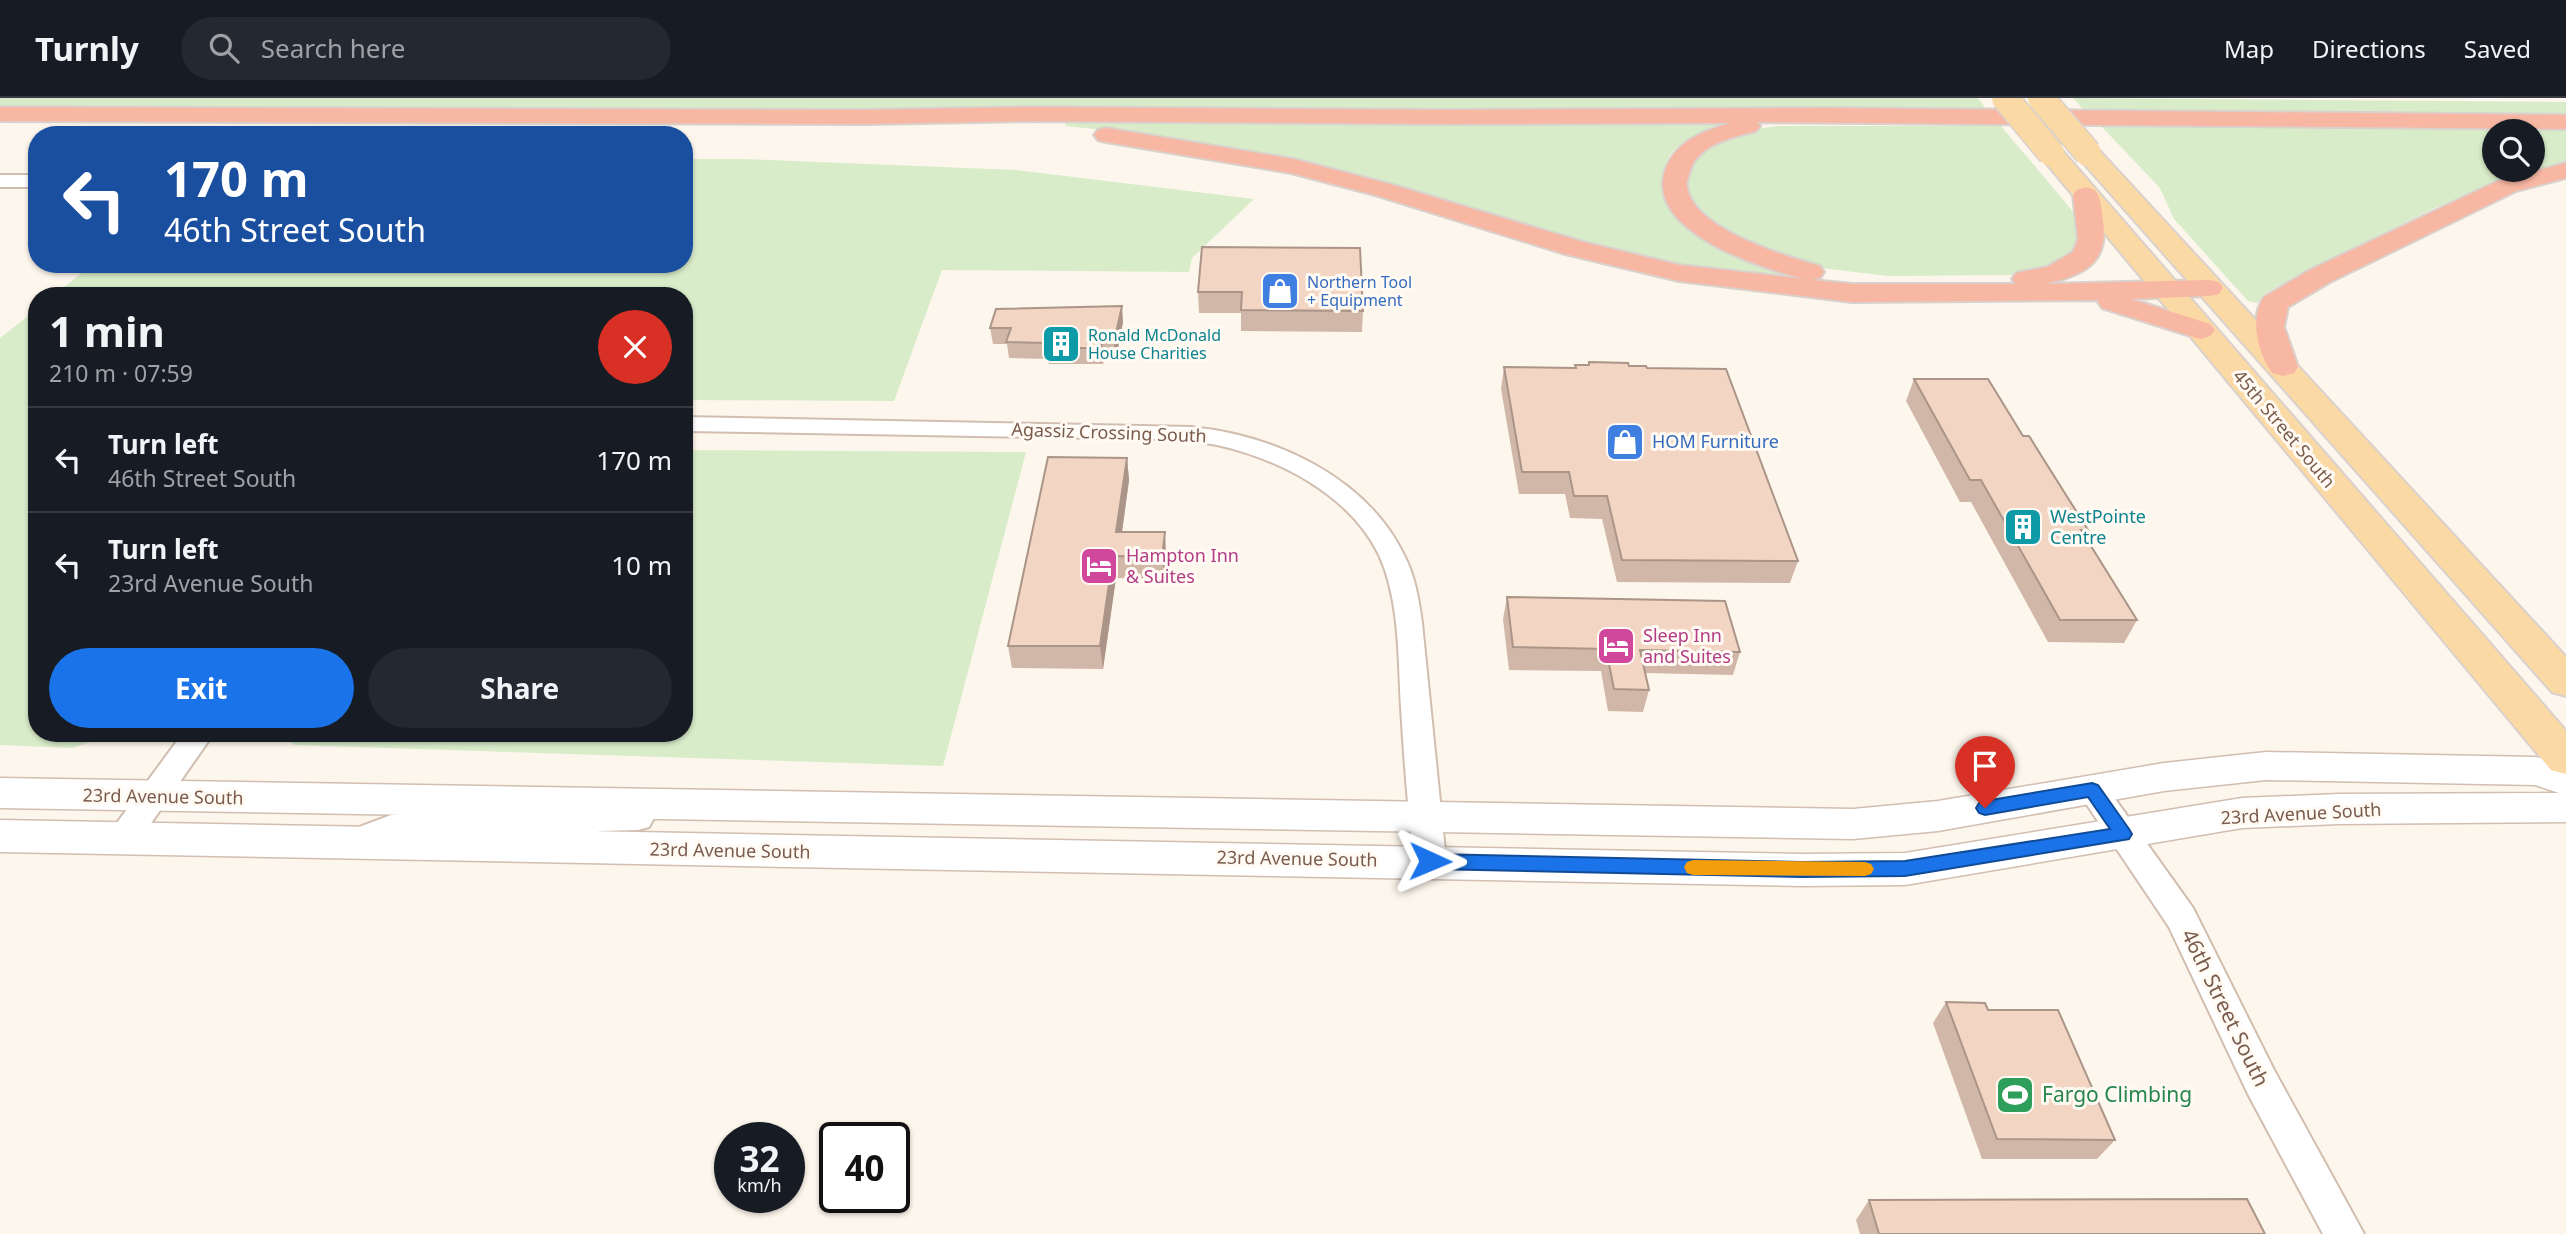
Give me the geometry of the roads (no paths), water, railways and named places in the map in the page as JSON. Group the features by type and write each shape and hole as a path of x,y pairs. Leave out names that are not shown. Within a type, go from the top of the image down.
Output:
{"highway":[{"path":"0,114 866,117 1033,114 1450,117 1873,115 2566,122"},
{"path":"1873,115 1746,126 1698,143 1677,169 1675,189 1682,207 1699,224 1729,244 1808,272 1892,282 2006,282 2056,273 2073,266 2088,254 2091,240 2086,195"},
{"path":"866,117 1092,133 1293,166 1419,200 1575,248 1679,273 1852,293 2041,293 2209,288"},
{"path":"2283,367 2269,327 2274,303 2320,276 2507,186 2566,170"},
{"path":"2041,293 2132,306 2200,330"}],"main road":[{"name":"45th Street South","path":"2004,98 2566,759"},
{"path":"2041,98 2566,682"}],"street":[{"path":"0,181 28,181"},
{"name":"Agassiz Crossing South","path":"693,424 1159,432 1220,438 1268,452 1307,470 1339,492 1365,518 1381,537 1396,569 1410,632 1430,861"},
{"path":"122,840 192,742"},
{"name":"23rd Avenue South","path":"0,793 152,798 1853,824 1938,816 2164,777 2266,766 2536,771 2566,780"},
{"name":"46th Street South","path":"2092,790 2180,918 2261,1082 2344,1234"},
{"name":"23rd Avenue South","path":"348,844 379,831 406,825 551,823 563,819 577,804"},
{"name":"23rd Avenue South","path":"0,836 1430,861 1788,870 1905,869 2242,813 2339,809 2561,809 2566,806"},
{"name":"23rd Avenue South","path":"568,848 583,824 602,818 725,818 754,807"}],"place":[{"name":"Northern Tool + Equipment","path":"1280,291"},
{"name":"Ronald McDonald House Charities","path":"1061,344"},
{"name":"HOM Furniture","path":"1625,442"},
{"name":"WestPointe Centre","path":"2023,527"},
{"name":"Hampton Inn & Suites","path":"1099,566"},
{"name":"Sleep Inn and Suites","path":"1616,646"},
{"name":"Fargo Climbing","path":"2015,1095"}]}
